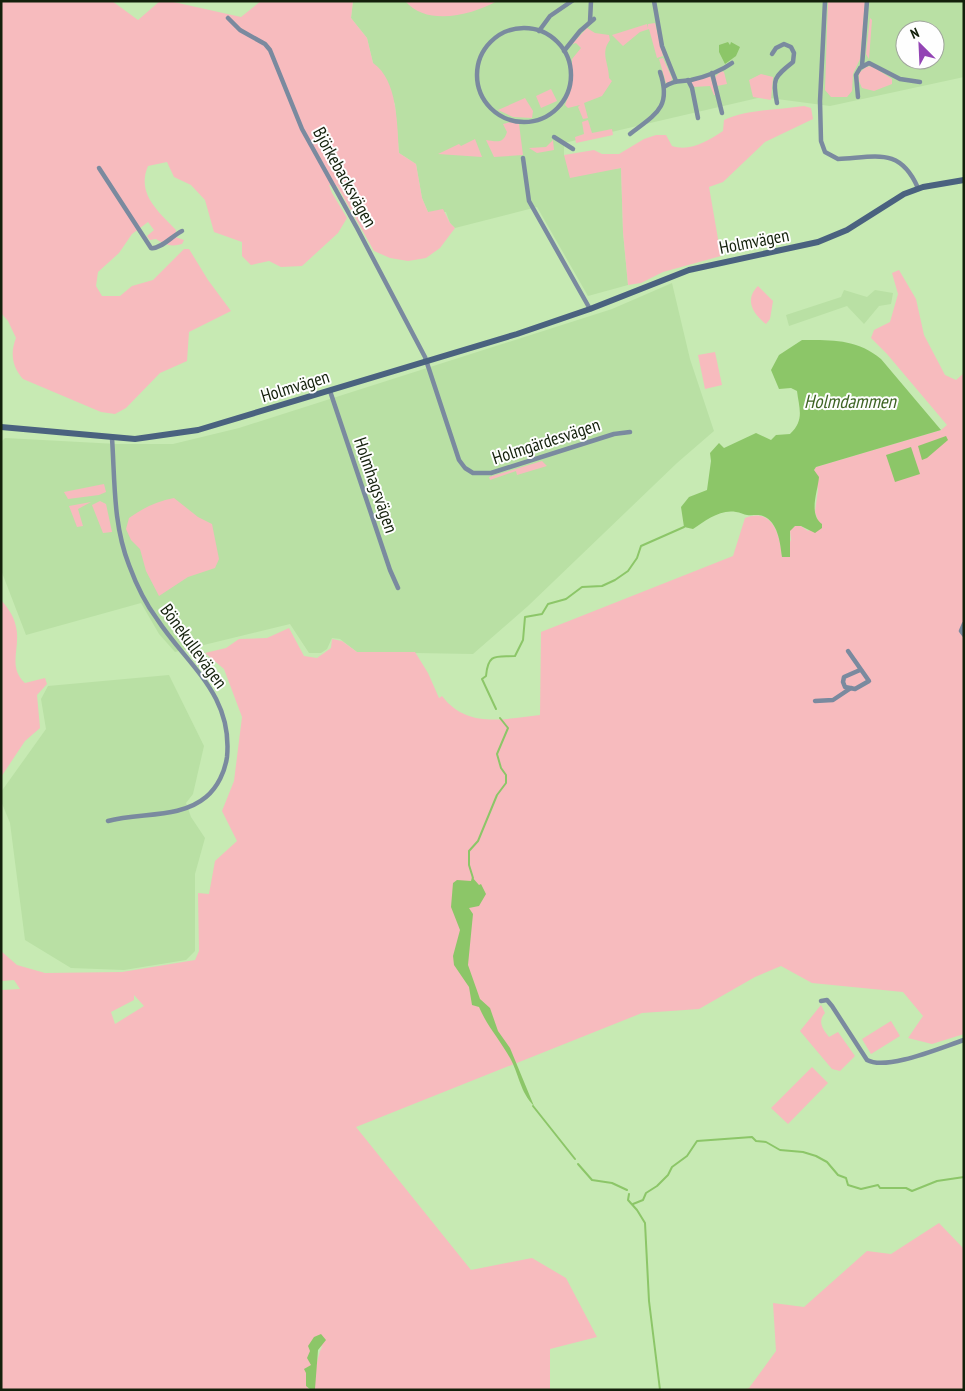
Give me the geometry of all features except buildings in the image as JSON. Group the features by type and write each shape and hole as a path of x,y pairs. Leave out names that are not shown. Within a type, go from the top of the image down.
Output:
{"street":[{"path":"539,31 550,16 572,1"},
{"path":"564,51 592,20 591,1"},
{"path":"654,1 662,46 676,81"},
{"path":"825,1 820,115 821,141 828,155 838,159 894,158 909,170 918,188"},
{"path":"858,97 856,75 862,66 867,1"},
{"name":"Björkebacksvägen","path":"228,18 240,30 265,44 270,50 302,128 358,228 425,357 426,363"},
{"path":"525,29 539,31 555,40 564,51 569,64 570,79 564,99 555,110 542,118 526,122 506,118 494,111 484,100 479,87 477,73 483,52 498,37 511,31 525,29"},
{"path":"772,54 776,48 784,44 791,47 794,53 793,62 777,76 774,85 777,103"},
{"path":"664,87 676,81 688,80 712,72 732,63"},
{"path":"862,66 873,63 895,77 920,82"},
{"path":"630,134 659,110 664,100 664,87 660,72"},
{"path":"712,72 722,113"},
{"path":"688,80 692,88 698,118"},
{"path":"554,137 572,149"},
{"path":"523,158 528,201 590,309"},
{"path":"99,168 151,248 158,248 170,237 182,231"},
{"name":"Holmvägen","path":"1,427 112,438 156,438 190,432 426,363 590,309 690,270 797,248 827,239 855,225 899,196 918,188 964,180"},
{"name":"Holmgärdesvägen","path":"426,363 459,460 465,468 473,473 498,471 614,434 630,432"},
{"name":"Holmhagsvägen","path":"330,391 390,570 398,588"},
{"name":"Bönekullevägen","path":"108,821 136,815 178,811 201,801 212,792 221,776 227,750 222,714 212,691 200,672 156,618 129,564 116,510 112,438"},
{"path":"964,624 962,630 964,635"},
{"path":"815,701 833,700 851,688 868,683 868,678 860,670 858,663 848,651"},
{"path":"851,688 845,687 844,677 860,670"},
{"path":"821,1001 827,1000 867,1060 873,1063 908,1058 964,1040"}],"shaded area":[{"path":"1,1 112,1 138,20 160,1 169,1 241,17 261,1 353,1 351,18 367,38 373,63 387,80 392,92 395,104 399,153 416,164 422,198 428,212 443,209 450,223 455,228 440,248 426,258 408,261 390,258 374,251 337,186 329,185 347,218 338,233 302,266 281,267 269,261 251,265 242,256 242,242 214,232 205,200 191,185 174,177 167,162 148,166 145,176 147,194 151,202 176,230 175,237 184,240 182,244 171,245 156,239 150,240 147,236 154,230 148,222 132,234 119,253 98,272 96,286 102,296 120,296 132,286 153,280 184,249 189,249 208,280 231,311 189,332 187,361 160,373 126,408 115,414 101,412 23,379 16,370 13,360 16,338 8,321 1,313"},
{"path":"353,1 964,1 964,77 830,106 762,97 564,143 564,155 603,170 621,168 623,232 628,285 588,296 537,207 455,228 450,223 446,212 428,212 422,198 416,164 399,153 395,104 373,63 367,38 351,18"},
{"path":"405,1 497,1 463,14 437,16 425,14 414,9"},
{"path":"828,1 865,1 860,59 853,74 852,91 847,97 831,97 825,90"},
{"path":"870,18 872,20 869,59 866,54"},
{"path":"655,23 663,56 657,58 649,29 640,32 623,46 612,35 647,24 648,28 648,24"},
{"path":"587,28 595,33 609,35 610,40 605,54 609,78 612,81 602,96 584,103 588,118 583,119 578,107 580,105 568,108 565,105 572,86 572,59 581,48 576,43 572,44"},
{"path":"663,58 672,78 671,82 666,83 659,59"},
{"path":"872,66 892,79 892,84 874,91 862,88 859,81 859,73 866,67"},
{"path":"721,71 724,72 727,84 717,86 715,77"},
{"path":"761,74 773,77 771,100 753,97 749,80"},
{"path":"710,76 716,95 714,95 710,86 693,87 691,82"},
{"path":"551,89 557,101 541,108 536,96"},
{"path":"525,98 533,111 532,118 513,117 498,110"},
{"path":"804,106 811,108 813,119 765,142 723,182 709,187 721,256 663,272 641,283 628,285 623,232 621,168 570,178 564,155 594,150 602,154 619,154 644,139 656,135 666,135 672,146 692,147 705,142 723,131 724,120 734,116"},
{"path":"588,120 592,133 612,129 613,135 576,143 575,137 584,134 582,122"},
{"path":"511,122 519,124 523,155 494,157 486,140 501,141 507,132 503,124"},
{"path":"475,139 482,157 438,154 459,144 461,146"},
{"path":"553,140 554,150 537,153 529,148 546,147"},
{"path":"899,270 916,299 924,335 945,375 956,380 964,373 964,1034 932,1044 908,1038 923,1016 903,992 812,983 781,966 755,977 699,1009 642,1013 356,1127 471,1270 532,1258 566,1278 597,1337 550,1349 550,1390 314,1390 316,1367 323,1346 310,1351 311,1365 306,1379 308,1389 311,1390 1,1390 1,990 20,989 14,980 2,981 1,983 1,951 17,965 45,973 122,972 195,960 199,951 198,893 209,894 215,861 237,841 222,811 234,781 242,717 224,669 205,653 226,648 239,639 267,638 289,628 304,656 317,658 331,648 332,639 342,641 357,652 415,652 428,673 439,698 442,696 452,706 475,718 500,719 540,715 541,632 733,556 745,518 762,516 768,519 777,531 782,556 791,540 790,530 795,526 801,526 808,531 818,521 815,512 818,490 814,470 816,467 941,430 947,425 887,354 871,338 874,330 890,322 898,294 892,273","holes":["134,995 144,1006 115,1024 111,1012 134,1000"]},
{"path":"672,283 690,359 714,431 677,463 528,606 473,654 357,652 340,639 332,638 327,649 321,653 309,653 290,624 175,652 159,634 141,603 26,635 1,570 1,442 5,438 117,444 173,444 239,428 612,309"},
{"path":"758,286 773,301 770,319 766,324 757,316 751,302 754,291"},
{"path":"844,290 867,297 875,290 893,293 891,304 879,306 864,324 847,306 789,326 786,315 841,297"},
{"path":"715,352 722,385 705,389 698,355"},
{"path":"542,461 547,466 517,475 516,471 490,480 489,477"},
{"path":"104,484 106,492 99,495 68,499 64,492"},
{"path":"174,498 198,517 212,524 219,559 215,568 188,577 159,596 146,571 140,549 131,540 126,529 129,518 134,514 156,503"},
{"path":"100,501 106,504 112,532 103,533 92,505"},
{"path":"91,502 78,509 83,526 77,527 69,506"},
{"path":"1,600 15,623 17,634 16,664 20,677 25,683 45,678 47,684 37,695 40,728 25,741 1,777"},
{"path":"169,675 204,746 193,794 186,803 191,817 205,838 195,874 195,951 186,960 124,970 71,968 25,940 10,823 1,801 1,792 46,729 41,699 48,686"},
{"path":"821,1005 825,1013 821,1022 829,1037 838,1032 855,1056 840,1071 832,1069 800,1031"},
{"path":"891,1021 900,1036 871,1054 862,1039"},
{"path":"812,1067 828,1083 788,1124 771,1108"},
{"path":"939,1223 964,1249 964,1390 743,1390 749,1388 776,1351 773,1303 804,1307 867,1251 891,1254"}],"water":[{"path":"728,42 730,45 731,42 740,47 736,56 725,64 719,52 719,45"},
{"name":"Holmdammen","path":"802,340 844,342 872,352 881,359 941,430 816,467 814,470 819,477 815,514 822,524 822,528 815,533 801,526 795,526 790,531 790,557 782,557 775,528 768,519 761,515 724,512 713,516 693,529 684,527 681,507 689,497 707,490 711,461 710,453 719,443 724,448 756,433 771,440 776,435 790,434 795,429 800,414 797,391 791,388 779,389 771,370 779,355"},
{"path":"946,436 948,440 922,460 918,446"},
{"path":"911,447 920,474 895,482 886,455"},
{"path":"472,877 479,885 481,884 486,894 479,906 469,908 473,914 468,965 480,999 490,1008 498,1031 510,1048 534,1106 523,1089 510,1058 479,1007 472,1005 469,987 454,965 453,956 460,930 451,907 453,883 457,880 471,881"},
{"path":"321,1334 326,1340 318,1350 315,1389 311,1390 306,1386 306,1373 304,1369 311,1365 307,1358 310,1351 308,1346 314,1337"}],"waterway":[{"path":"496,709 482,679 486,676 491,659 498,656 515,656 523,640 525,617 542,614 548,604 566,599 582,587 602,586 615,580 628,571 637,558 641,546 684,527"},
{"path":"473,878 469,865 469,851 478,841 497,795 506,783 506,775 501,768 497,754 508,728 500,718"},
{"path":"533,1106 575,1159"},
{"path":"633,1204 643,1200 646,1193 657,1186 668,1175 672,1167 687,1156 697,1141 752,1137 756,1141 766,1142 780,1150 803,1152 816,1156 827,1162 838,1175 846,1178 848,1185 861,1189 878,1185 880,1188 906,1188 912,1191 937,1181 964,1177"},
{"path":"578,1164 592,1180 612,1183 627,1190"},
{"path":"629,1194 628,1200 645,1223 649,1301 660,1390"}]}
